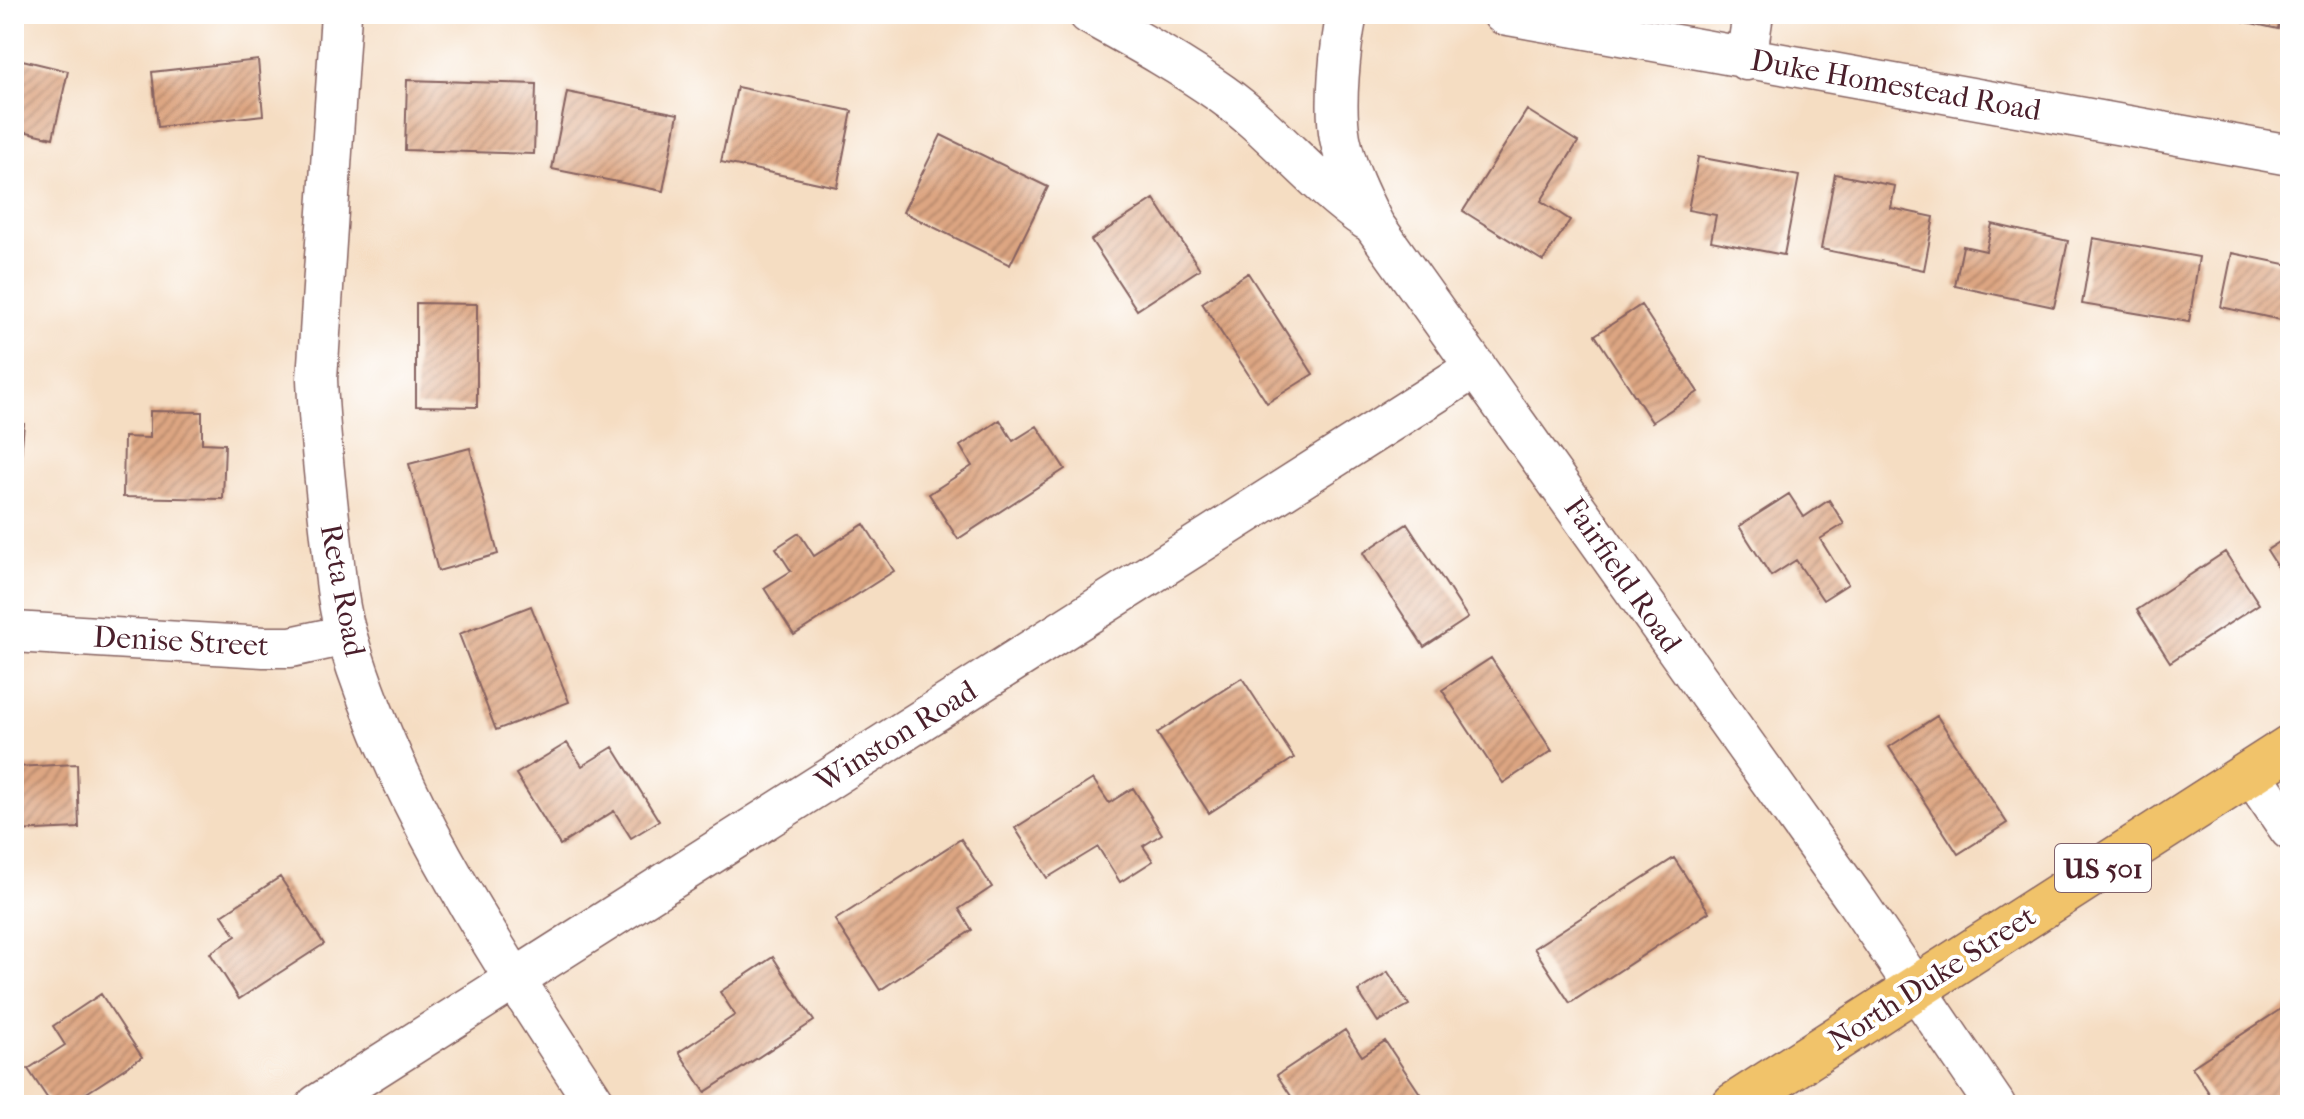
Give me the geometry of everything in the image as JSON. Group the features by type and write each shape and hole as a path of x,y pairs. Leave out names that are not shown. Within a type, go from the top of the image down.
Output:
{"highway":[{"name":"North Duke Street","path":"1734,1105 2290,747"}],"street":[{"name":"Reta Road","path":"341,14 317,379 334,561 346,635 396,767 458,889 596,1105"},
{"path":"1089,14 1223,95 1299,160 1336,199 1374,225"},
{"name":"Fairfield Road","path":"1347,14 1341,67 1339,135 1348,169 1374,225 1917,989 1995,1105"},
{"name":"Duke Homestead Road","path":"1503,14 1746,60 2290,155"},
{"path":"1746,60 1753,14"},
{"name":"Winston Road","path":"317,1105 1476,367"},
{"name":"Denise Street","path":"14,632 264,647 291,647 346,635"},
{"path":"2250,772 2290,830"}],"building":[{"path":"2211,14 2281,14 2278,29"},
{"path":"14,58 68,71 53,138 14,129"},
{"path":"258,60 263,115 158,127 152,72"},
{"path":"407,80 536,84 534,154 405,150"},
{"path":"737,87 852,111 837,187 721,162"},
{"path":"567,92 678,114 663,191 552,169"},
{"path":"1527,110 1578,142 1541,201 1570,220 1543,261 1463,211"},
{"path":"941,135 1048,187 1010,265 903,212"},
{"path":"1698,157 1799,176 1784,255 1711,241 1716,215 1688,210"},
{"path":"1835,174 1895,186 1891,208 1934,217 1924,270 1821,249"},
{"path":"1154,199 1200,269 1137,310 1091,240"},
{"path":"1992,224 2068,241 2054,307 1955,286 1963,246 1986,251"},
{"path":"2093,238 2199,257 2189,322 2082,304"},
{"path":"2232,253 2290,265 2290,322 2221,307"},
{"path":"1248,273 1313,374 1267,403 1202,303"},
{"path":"416,303 477,304 477,407 416,406"},
{"path":"1641,305 1698,392 1652,422 1595,335"},
{"path":"150,411 202,412 202,443 225,444 223,499 123,497 124,437 150,438"},
{"path":"1000,420 1013,441 1037,426 1065,469 958,539 929,494 972,466 960,446"},
{"path":"14,423 24,424 18,487 14,487"},
{"path":"470,448 498,554 438,571 409,464"},
{"path":"1789,494 1804,517 1829,500 1844,524 1820,539 1848,584 1823,600 1796,560 1771,576 1739,526"},
{"path":"864,524 894,571 794,635 764,588 791,571 776,548 799,533 814,556"},
{"path":"1407,524 1468,618 1424,647 1363,553"},
{"path":"2290,535 2290,586 2267,550"},
{"path":"2225,552 2259,604 2170,662 2137,610"},
{"path":"531,606 569,702 496,730 459,634"},
{"path":"1491,658 1552,751 1503,783 1442,690"},
{"path":"1242,678 1294,758 1209,813 1157,733"},
{"path":"1937,716 2007,823 1958,854 1889,747"},
{"path":"567,743 582,766 613,747 659,821 631,838 614,811 560,845 516,774"},
{"path":"77,764 79,828 14,831 14,767"},
{"path":"1093,779 1109,803 1133,788 1162,834 1143,846 1153,861 1120,882 1098,847 1047,878 1015,828"},
{"path":"961,839 992,887 959,909 972,930 880,990 835,920"},
{"path":"1674,858 1709,912 1570,1003 1534,948"},
{"path":"280,877 324,944 239,999 210,953 236,936 222,915"},
{"path":"773,957 814,1021 705,1092 679,1052 735,1015 720,992"},
{"path":"1388,972 1409,1005 1378,1022 1358,991"},
{"path":"101,994 142,1057 68,1105 52,1105 28,1069 65,1045 53,1026"},
{"path":"2290,1003 2290,1105 2217,1105 2192,1067"},
{"path":"1345,1030 1362,1056 1385,1041 1421,1095 1406,1105 1297,1105 1277,1075"}]}
